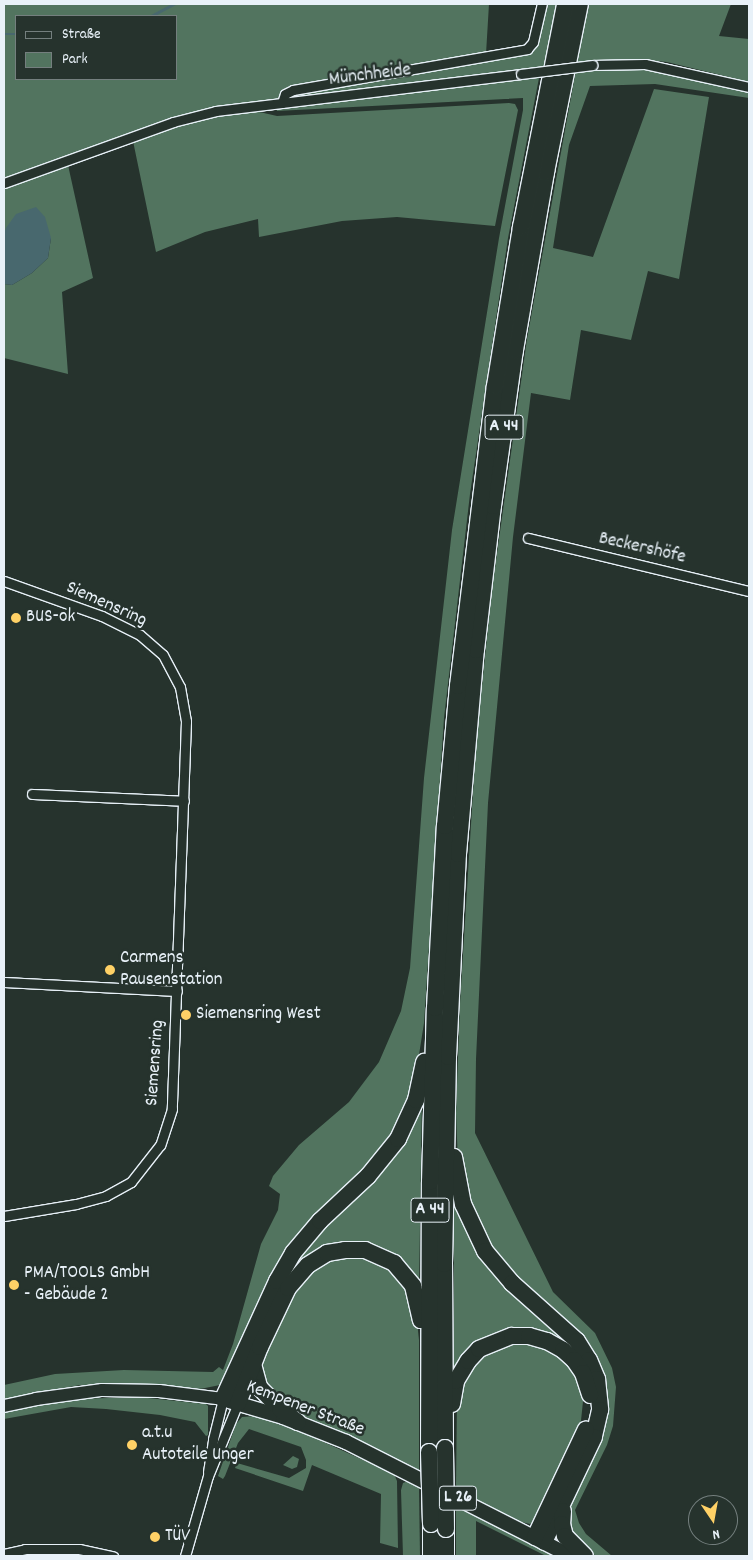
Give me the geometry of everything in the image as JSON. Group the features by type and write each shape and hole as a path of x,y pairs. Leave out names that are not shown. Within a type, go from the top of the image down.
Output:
{"highway":[{"name":"A 44","path":"437,1450 429,1412 430,1182 435,1008 452,749 478,505 495,386 521,226 565,4"},
{"name":"A 44","path":"431,1556 438,1526 437,1450 444,1264 448,1056 454,923 476,650 492,516 534,234 580,4"},
{"path":"231,1401 277,1281 290,1258 320,1220 373,1172 404,1128 418,1094 428,1027 435,1008"},
{"path":"448,1056 454,1087 455,1170 460,1197 472,1228 488,1256 504,1275 577,1341 589,1360 597,1379 600,1406 597,1430 563,1506 540,1540"},
{"path":"231,1401 253,1364 283,1297 297,1276 313,1261 328,1254 345,1250 365,1250 379,1255 397,1266 409,1279 416,1293 421,1320 423,1385 429,1412"},
{"path":"437,1450 454,1386 463,1368 479,1349 512,1336 529,1336 547,1341 563,1350 574,1360 583,1373 590,1396 588,1421 582,1440 540,1540"},
{"path":"253,1364 259,1387 280,1409 298,1422"},
{"path":"563,1506 562,1522 564,1534 585,1556"},
{"name":"A 44","path":"438,1526 446,1556"}],"main road":[{"name":"Kempener Straße","path":"4,1406 36,1399 102,1390 159,1391 231,1401 298,1422 372,1455 571,1556"}],"street":[{"path":"282,103 287,93 295,89 524,50 532,44 542,4"},
{"name":"Münchheide","path":"4,183 173,122 216,111 592,65 645,64 749,86"},
{"name":"Beckershöfe","path":"528,538 749,591"},
{"name":"Siemensring","path":"4,581 102,616 140,635 163,655 180,687 186,721 172,1109 160,1146 132,1182 106,1196 76,1204 4,1216"},
{"path":"32,794 184,801"},
{"path":"4,982 177,991"},
{"path":"208,1476 213,1439 231,1401"},
{"path":"186,1556 231,1401"},
{"path":"4,1554 25,1549 79,1549 113,1556"}],"green space":[{"path":"4,4 489,4 486,54 282,93 276,100 201,110 4,179"},
{"path":"545,4 559,4 548,55 539,78 508,238 470,494 444,718 424,1023 412,1099 386,1149 286,1252 224,1381 220,1385 200,1389 150,1384 80,1385 4,1400 4,1385 55,1374 124,1370 213,1372 219,1367 223,1370 233,1344 261,1244 278,1210 280,1194 269,1186 273,1176 299,1145 349,1102 379,1062 401,1011 410,968 424,778 452,530 499,238 523,110 523,98 277,111 276,107 524,69 289,99 290,92 533,52"},
{"path":"588,4 731,4 719,36 749,39 749,82 667,62 635,59 596,61 749,89 749,98 655,84 590,86 569,145 553,248 593,257 654,89 709,97 679,279 648,271 631,340 581,330 570,400 531,393 513,537 488,803 476,1059 475,1133 553,1292 595,1333 612,1368 616,1387 613,1426 607,1445 575,1510 579,1523 586,1534 612,1556 596,1556 570,1537 569,1507 603,1378 487,1244 473,1218 458,1164 456,1113 460,1003 476,743 492,589 527,339"},
{"path":"515,104 518,110 495,226 397,217 342,221 259,237 258,219 205,232 156,252 133,141 202,116 255,111 277,116"},
{"path":"68,165 93,278 62,292 68,374 4,358 4,284 12,285 32,273 48,258 51,238 4,234 4,187"},
{"path":"422,1097 419,1288 397,1262 330,1250 286,1274"},
{"path":"454,1190 476,1242 564,1331 598,1404 582,1450 593,1409 592,1393 571,1353 502,1336 454,1378"},
{"path":"357,1255 377,1260 397,1273 409,1289 416,1312 419,1340 419,1470 306,1417 268,1394 259,1364 298,1285 312,1269 333,1258"},
{"path":"524,1342 544,1346 573,1364 584,1392 580,1430 537,1521 530,1524 517,1521 457,1492 456,1484 457,1400 471,1365 493,1348"},
{"path":"148,1398 206,1404 208,1406 208,1435 206,1436 195,1422 160,1415 106,1409 71,1407 4,1419 4,1410 71,1399"},
{"path":"255,1416 306,1434 394,1474 397,1481 398,1548 380,1543 381,1494 312,1465 303,1491 235,1468 237,1463 289,1478 306,1468 306,1460 301,1447 249,1429 238,1443 225,1476 223,1479 218,1476 236,1424 242,1417"},
{"path":"293,1456 299,1459 297,1467 292,1469 283,1465"},
{"path":"408,1481 419,1487 420,1556 403,1556 401,1490 403,1483"},
{"path":"456,1506 557,1556 546,1556 476,1521 476,1556 456,1556"}],"water":[{"path":"36,207 45,217 51,238 48,258 32,273 12,285 4,284 4,234 6,228 16,214"}],"waterway":[{"path":"153,15 174,4"},
{"path":"4,34 15,34"}],"place":[{"name":"BUS-ok","path":"16,618"},
{"name":"Carmens Pausenstation","path":"110,970"},
{"name":"Siemensring West","path":"186,1015"},
{"name":"PMA/TOOLS GmbH - Gebäude 2","path":"14,1285"},
{"name":"a.t.u Autoteile Unger","path":"132,1445"},
{"name":"TÜV","path":"155,1537"}]}
